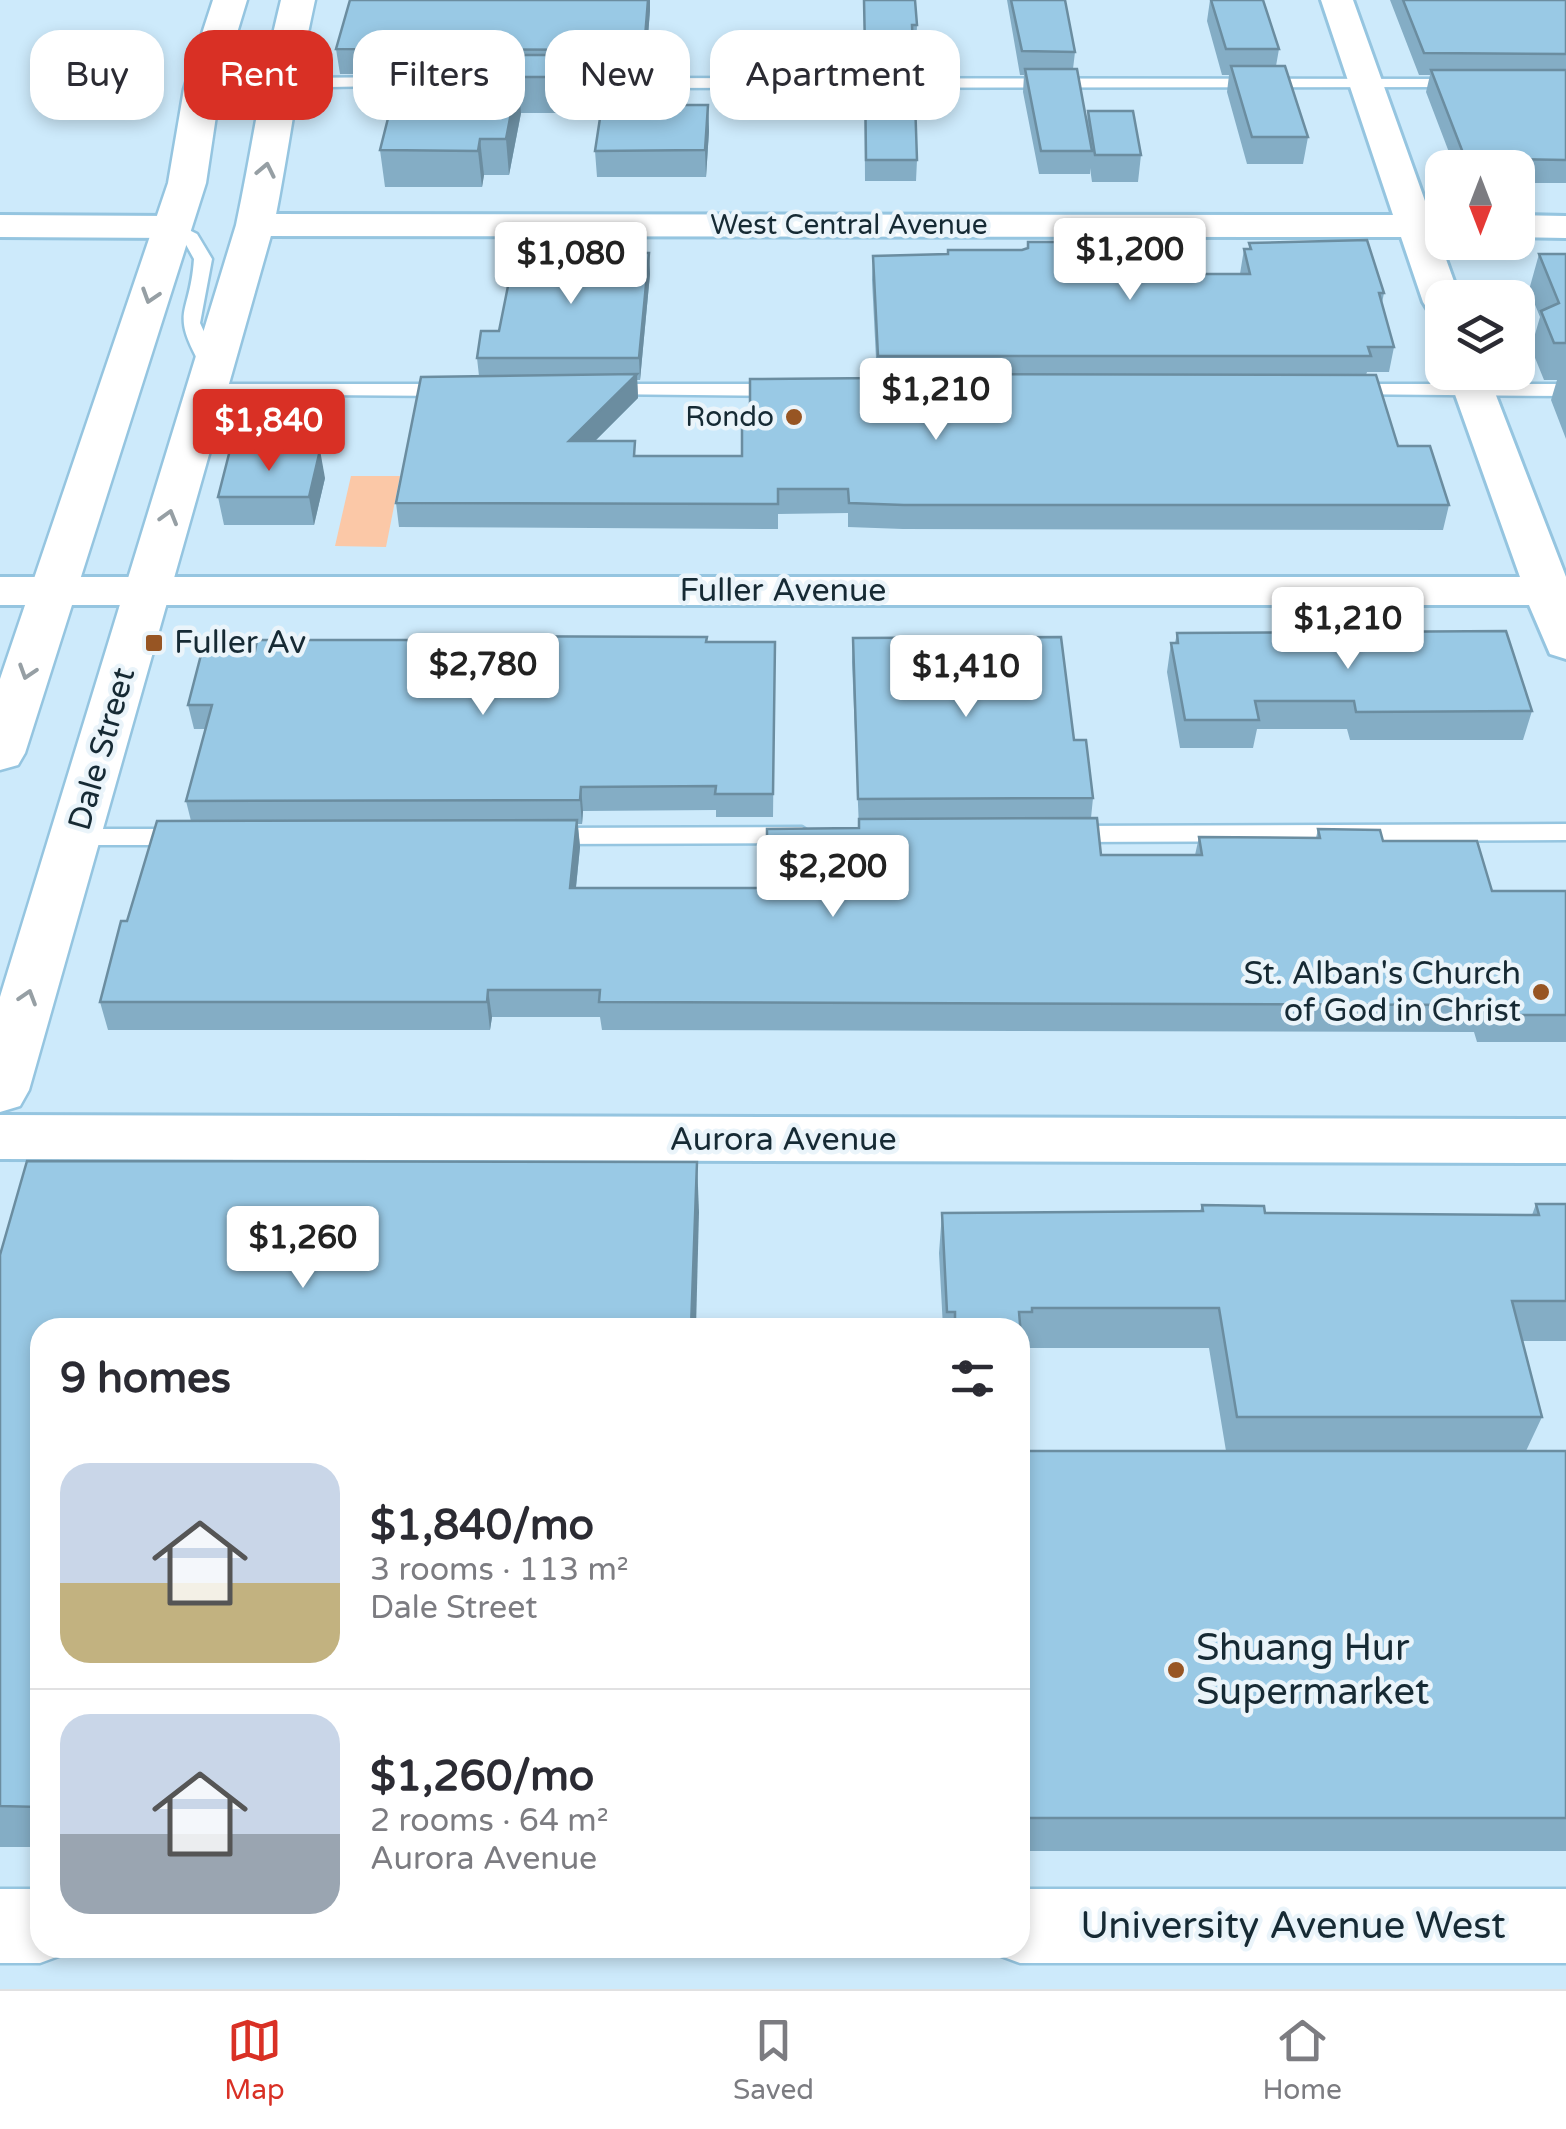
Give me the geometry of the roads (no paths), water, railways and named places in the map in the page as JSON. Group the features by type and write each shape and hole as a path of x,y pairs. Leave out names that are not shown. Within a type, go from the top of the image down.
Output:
{"main road":[{"path":"0,752 187,183 202,90 230,0"},
{"name":"Dale Street","path":"291,30 298,0"},
{"name":"Dale Street","path":"0,1090 255,225 274,120"},
{"path":"0,1926 30,1926"},
{"name":"University Avenue West","path":"1030,1926 1566,1926"}],"street":[{"path":"1336,0 1366,84 1425,217"},
{"name":"West Central Avenue","path":"255,225 1425,226"},
{"path":"0,226 173,227"},
{"path":"1535,226 1566,226"},
{"path":"1474,390 1557,591 1566,644"},
{"name":"Fuller Avenue","path":"0,591 1557,591"},
{"name":"Aurora Avenue","path":"0,1137 1566,1141"}],"lane":[{"path":"690,83 1469,84"},
{"path":"173,227 194,238 205,259 191,324 208,379 470,390"},
{"path":"1324,390 1425,384"},
{"path":"1535,387 1566,390"},
{"path":"589,390 808,390"},
{"path":"1048,834 1566,832"},
{"path":"530,836 829,835"},
{"path":"77,837 211,837"}],"place":[{"name":"Rondo","path":"794,417"},
{"name":"Fuller Av","path":"154,643"},
{"name":"St. Alban's Church of God in Christ","path":"1541,992"},
{"name":"Shuang Hur Supermarket","path":"1176,1670"}]}
